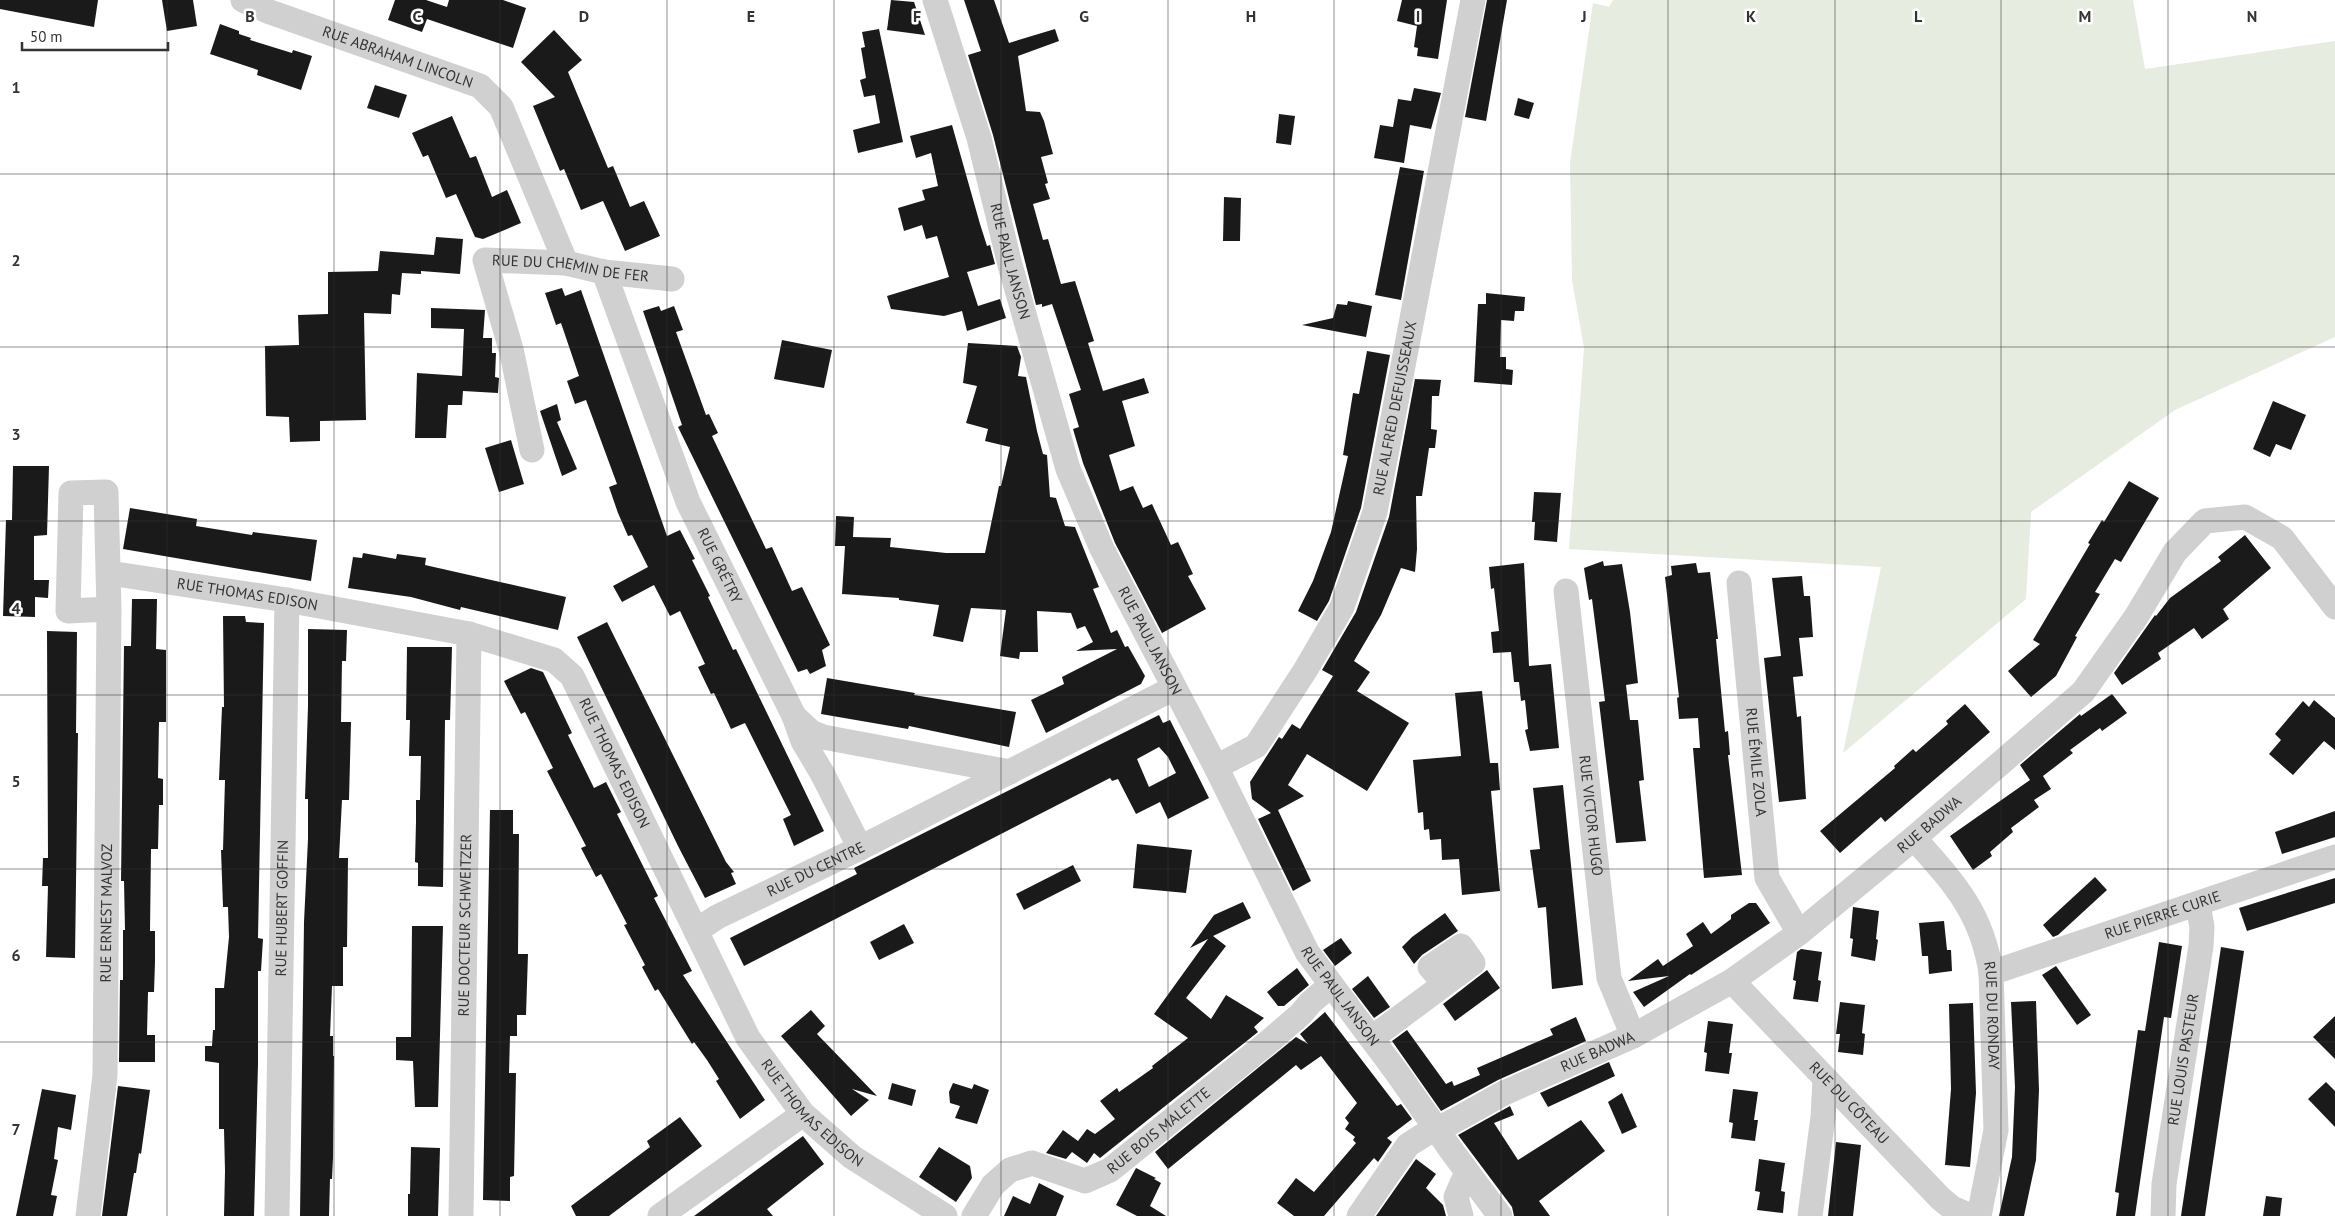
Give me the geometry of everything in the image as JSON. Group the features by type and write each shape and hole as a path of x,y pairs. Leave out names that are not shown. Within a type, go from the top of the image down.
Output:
{"street":[{"name":"RUE ABRAHAM LINCOLN","path":"243,0 270,12 480,86 501,107 566,263"},
{"name":"RUE PAUL JANSON","path":"935,0 979,138 1010,265 1068,469 1102,549 1216,767 1307,952 1372,1038 1500,1216"},
{"name":"RUE ALFRED DEFUISSEAUX","path":"1216,767 1256,746 1306,669 1342,607 1375,512 1473,0"},
{"name":"RUE DU CHEMIN DE FER","path":"532,450 511,349 486,260 566,263 604,272 672,280"},
{"name":"RUE GRÉTRY","path":"604,272 688,502 794,716 803,741 828,783 860,848"},
{"name":"RUE ERNEST MALVOZ","path":"88,1216 105,1075 109,609 109,573 106,492 71,493 68,611 109,609"},
{"name":"RUE BADWA","path":"1359,1216 1408,1145 1435,1128 1450,1123 1504,1093 1633,1036 1732,982 1799,933 1914,838 2083,692 2136,618 2176,552 2205,521 2245,517 2282,538 2335,607"},
{"name":"RUE THOMAS EDISON","path":"109,573 287,600 469,634 554,660 572,676 748,1038 803,1114 852,1156 945,1216"},
{"name":"RUE ÉMILE ZOLA","path":"1739,583 1767,878 1799,933"},
{"name":"RUE VICTOR HUGO","path":"1566,591 1608,978 1633,1036"},
{"name":"RUE HUBERT GOFFIN","path":"277,1216 287,600"},
{"name":"RUE DOCTEUR SCHWEITZER","path":"461,1216 469,634"},
{"name":"RUE DU CENTRE","path":"696,931 717,917 936,810 1174,688"},
{"path":"794,716 816,735 1010,772"},
{"path":"828,783 823,760 826,750 836,743 848,742"},
{"name":"RUE DU CENTRE","path":"936,810 948,798 951,790 951,777 941,759"},
{"name":"RUE DU RONDAY","path":"1914,838 1946,874 1974,914 1985,939 1992,973 1996,1130 1980,1216"},
{"name":"RUE PIERRE CURIE","path":"1992,973 2335,857"},
{"name":"RUE LOUIS PASTEUR","path":"2163,1216 2165,1175 2201,946 2202,927 2198,904"},
{"name":"RUE DU CÔTEAU","path":"1732,982 1941,1199 1952,1208 1971,1216"},
{"name":"RUE BOIS MALETTE","path":"974,1216 993,1185 1010,1170 1032,1163 1085,1181 1110,1170 1301,1014 1310,1003 1332,984"},
{"path":"1372,1038 1445,984"},
{"path":"1810,1216 1825,1080"},
{"path":"660,1216 803,1114"},
{"path":"1460,1216 1456,1197 1467,1172"}],"shaded area":[{"path":"1613,0 2133,0 2145,69 2335,41 2335,337 2175,410 2031,512 2026,599 1843,753 1881,567 1569,549 1584,348 1572,280 1570,163 1593,3 1609,7"}],"building":[{"path":"0,0 98,0 94,27 0,9"},
{"path":"162,0 193,0 197,26 167,31"},
{"path":"395,0 426,0 447,7 449,0 503,0 526,8 513,48 427,19 422,32 388,20"},
{"path":"891,0 914,2 925,35 887,30"},
{"path":"964,0 994,0 1009,43 1055,29 1059,41 1018,56 1026,111 1040,112 1053,154 1041,157 1048,183 1045,184 1050,199 1033,204 1043,240 1048,239 1061,284 1075,281 1094,341 1088,343 1103,391 1144,378 1149,393 1122,401 1135,446 1109,455 1120,491 1133,486 1143,508 1152,504 1171,545 1178,542 1193,574 1188,576 1206,609 1162,633 1115,543 1083,463 1073,429 1079,427 1069,394 1081,390 1052,304 1042,307 1042,304 1036,305 993,135 968,55 981,51"},
{"path":"1402,0 1447,0 1438,59 1417,56 1418,48 1414,47 1417,26 1397,21"},
{"path":"1487,0 1507,0 1486,121 1465,117"},
{"path":"220,24 239,31 239,34 251,38 250,40 292,53 293,50 312,56 301,90 257,75 258,70 210,54"},
{"path":"879,29 903,142 858,153 853,130 880,123 875,95 864,97 860,80 866,78 861,48 865,47 862,32"},
{"path":"554,30 582,60 568,72 608,168 613,166 630,207 644,201 660,236 625,251 603,201 581,210 564,169 560,171 533,106 555,97 521,62"},
{"path":"375,85 407,95 399,118 367,108"},
{"path":"1414,88 1441,93 1431,129 1410,125 1404,163 1374,158 1380,125 1393,127 1398,99 1411,101"},
{"path":"1518,98 1534,103 1529,119 1514,115"},
{"path":"1279,114 1295,116 1291,145 1276,143"},
{"path":"452,116 470,158 476,156 492,197 507,190 521,223 483,239 475,237 456,194 446,198 428,155 423,157 412,133"},
{"path":"952,125 980,224 987,246 990,245 995,264 967,272 978,306 1000,299 1006,318 967,331 962,311 944,316 891,309 887,296 949,277 937,236 926,239 922,225 904,231 898,208 925,200 922,190 938,186 931,153 916,158 910,136"},
{"path":"1400,167 1424,171 1401,300 1375,295"},
{"path":"1224,197 1241,198 1240,241 1223,241"},
{"path":"436,237 463,239 460,274 421,271 421,274 402,273 400,295 392,294 391,314 364,313 366,420 320,421 320,441 290,442 289,417 266,416 265,346 299,345 298,315 328,314 328,272 378,271 380,251 434,255"},
{"path":"562,288 565,296 581,290 667,536 680,530 695,559 692,560 733,650 736,649 824,831 794,846 783,819 791,815 745,723 731,729 714,693 711,694 698,667 705,664 680,611 670,616 654,585 622,602 613,586 648,567 632,535 628,536 618,513 609,487 617,484 586,400 575,404 567,381 579,376 561,323 556,325 545,293"},
{"path":"1486,293 1525,297 1524,311 1515,311 1514,321 1501,320 1500,357 1506,357 1506,369 1513,370 1512,385 1474,382 1478,304 1486,304"},
{"path":"1348,301 1372,306 1366,337 1302,325 1333,318 1337,304 1347,305"},
{"path":"659,306 661,311 674,306 683,330 676,332 706,415 709,414 718,433 712,436 766,549 772,547 792,591 802,587 830,645 822,650 826,666 810,674 807,669 798,672 678,427 682,425 643,311"},
{"path":"431,308 485,310 483,338 492,338 492,353 496,353 495,377 499,378 498,393 463,391 462,405 448,405 446,438 415,438 417,373 462,376 464,329 431,328"},
{"path":"782,340 832,350 824,388 774,379"},
{"path":"968,343 1017,346 1021,357 1018,376 1026,377 1043,454 1047,455 1050,497 1056,498 1065,526 1075,527 1099,587 1093,589 1111,633 1117,630 1125,647 1128,646 1145,676 1141,684 1046,733 1031,700 1064,684 1062,677 1117,649 1076,651 1093,642 1085,626 1077,629 1071,613 1037,611 1038,652 1020,652 1019,659 1000,656 1006,610 971,608 963,642 933,636 939,605 899,600 899,598 842,594 845,546 835,546 836,516 854,517 853,537 891,538 890,547 946,553 985,553 999,486 1001,486 1010,447 985,441 988,429 966,423 977,386 963,383"},
{"path":"1367,351 1390,355 1361,508 1329,601 1317,621 1298,611 1313,581 1331,532 1348,456 1343,455 1353,393 1359,394"},
{"path":"1415,379 1441,380 1439,396 1432,396 1431,429 1437,430 1435,448 1429,448 1422,496 1416,496 1417,549 1415,572 1401,568 1381,615 1354,661 1370,672 1357,691 1409,723 1367,791 1307,754 1288,785 1304,796 1278,810 1311,881 1293,891 1258,819 1271,813 1252,799 1250,782 1279,737 1282,739 1292,724 1300,729 1333,676 1322,670 1356,612 1389,517"},
{"path":"2273,401 2306,415 2291,450 2276,444 2270,457 2253,449"},
{"path":"557,404 561,420 557,422 577,469 562,476 540,411"},
{"path":"511,440 524,484 499,492 485,448"},
{"path":"13,466 49,466 47,535 34,536 34,580 49,580 48,598 35,597 35,617 3,616 6,520 12,520"},
{"path":"2129,481 2159,498 2121,562 2115,559 2095,592 2100,594 2075,636 2077,637 2056,676 2031,697 2008,671 2040,644 2033,640 2090,544 2088,543 2102,520 2104,522"},
{"path":"1534,492 1561,493 1557,542 1534,540 1535,522 1532,522"},
{"path":"130,508 197,519 196,526 252,535 253,532 317,540 311,581 123,549"},
{"path":"2245,535 2271,568 2223,609 2229,619 2202,639 2194,628 2158,653 2161,659 2122,685 2114,673 2155,615 2170,598 2221,561 2218,557"},
{"path":"363,553 396,559 397,554 426,558 425,565 566,597 558,630 461,607 460,610 411,597 348,588 353,557 362,558"},
{"path":"1603,561 1604,566 1622,564 1630,612 1638,683 1626,685 1630,720 1638,720 1644,780 1639,781 1646,841 1616,843 1599,702 1605,701 1592,599 1589,600 1584,568"},
{"path":"1524,563 1529,666 1551,664 1559,748 1530,751 1525,730 1528,729 1525,700 1521,701 1519,682 1514,682 1511,652 1493,653 1491,632 1499,631 1494,588 1491,589 1489,567"},
{"path":"1696,563 1698,573 1710,572 1718,639 1716,639 1725,732 1728,731 1730,755 1728,755 1742,875 1704,878 1693,748 1700,748 1698,718 1679,719 1677,698 1679,697 1665,577 1672,575 1671,566"},
{"path":"1802,576 1804,596 1810,596 1813,637 1799,638 1803,676 1793,677 1797,717 1801,716 1806,799 1779,802 1764,658 1781,656 1772,578"},
{"path":"132,599 157,599 156,649 166,650 166,722 159,722 158,778 163,779 163,805 159,805 158,849 151,849 150,931 155,931 155,962 154,992 148,992 147,1035 155,1035 155,1062 119,1062 120,980 123,980 123,930 125,930 124,881 121,881 124,646 131,646"},
{"path":"223,616 245,616 246,622 264,623 258,938 263,939 261,971 258,971 258,1064 254,1216 224,1216 224,1129 219,1129 219,1063 205,1061 205,1046 212,1046 213,1030 215,1030 215,988 224,988 229,937 228,907 223,907 221,850 223,850 225,780 219,780 222,707 224,707"},
{"path":"607,622 726,862 734,872 731,873 736,884 705,898 577,637"},
{"path":"308,629 347,630 346,661 342,661 341,722 351,722 349,800 342,800 339,858 348,858 347,947 343,947 343,986 332,986 330,1036 333,1036 334,1056 333,1158 332,1179 330,1179 329,1216 300,1216 304,922 308,839 308,799 305,799"},
{"path":"47,631 77,632 76,733 78,733 75,958 46,957 48,886 42,886 43,858 48,858"},
{"path":"407,647 452,647 450,720 445,720 443,887 418,886 418,863 415,862 416,800 420,800 421,756 409,756 410,720 406,720"},
{"path":"531,668 543,672 572,733 568,735 594,788 606,782 621,812 617,814 658,896 654,898 692,971 683,975 765,1100 740,1119 716,1081 719,1079 707,1060 694,1042 692,1044 658,989 655,991 642,967 645,965 624,925 627,924 601,874 596,877 581,848 586,846 547,771 553,768 525,712 521,714 504,681"},
{"path":"827,678 1016,712 1009,747 909,726 908,729 821,714"},
{"path":"1482,691 1490,763 1498,763 1500,790 1491,791 1500,891 1462,895 1459,859 1442,860 1441,839 1430,840 1429,829 1424,830 1423,812 1418,813 1413,760 1461,756 1455,693"},
{"path":"2112,694 2127,713 2102,731 2100,728 2070,750 2073,753 2043,776 2051,789 2034,800 2039,807 2011,828 2013,832 1990,852 1992,856 1973,870 1950,836 2030,780 2020,765 2080,714 2081,716"},
{"path":"2314,700 2335,718 2335,750 2324,741 2293,775 2269,754 2281,740 2275,734 2303,701 2309,707"},
{"path":"1965,704 1990,732 1885,822 1881,817 1840,853 1820,831 1895,768 1894,766 1913,749 1916,752 1948,724 1946,721"},
{"path":"1159,715 1163,723 1170,720 1209,798 1168,819 1160,802 1136,814 1118,779 1112,781 1110,778 744,966 730,938 857,874 854,868","holes":["1159,747 1168,757 1176,773 1149,787 1137,759"]},
{"path":"1563,785 1583,985 1552,989 1546,907 1538,908 1530,850 1540,849 1533,788"},
{"path":"490,810 513,810 513,834 519,834 518,954 528,954 526,1015 517,1015 517,1036 510,1036 509,1073 516,1073 514,1176 510,1177 510,1201 483,1200"},
{"path":"2335,811 2335,837 2282,854 2275,832"},
{"path":"1137,844 1192,850 1186,893 1133,888"},
{"path":"1073,865 1081,881 1024,910 1016,894"},
{"path":"2095,877 2107,890 2058,935 2053,937 2043,925"},
{"path":"2335,878 2335,903 2247,931 2239,908"},
{"path":"1243,902 1251,918 1213,936 1226,946 1186,998 1211,1019 1226,995 1264,1018 1254,1027 1258,1032 1100,1158 1094,1153 1087,1163 1072,1152 1066,1159 1046,1153 1063,1130 1078,1141 1087,1129 1095,1134 1115,1119 1100,1101 1117,1088 1119,1092 1153,1068 1152,1066 1188,1038 1154,1014 1208,939 1190,948 1214,915"},
{"path":"1749,903 1756,903 1770,923 1690,974 1644,1007 1633,992 1669,976 1628,981 1658,959 1663,966 1693,946 1686,934 1703,922 1711,934 1731,919 1731,915"},
{"path":"1853,907 1879,911 1875,961 1851,956 1853,939 1850,938"},
{"path":"1445,913 1458,931 1422,955 1414,964 1402,947 1412,937"},
{"path":"1944,921 1947,950 1951,950 1952,971 1929,974 1928,956 1922,956 1919,923"},
{"path":"904,924 914,943 879,960 870,942"},
{"path":"412,926 443,926 438,1107 415,1107 413,1061 396,1060 396,1037 411,1037"},
{"path":"1341,938 1352,953 1335,966 1323,950"},
{"path":"2159,942 2182,946 2171,1018 2164,1017 2135,1216 2116,1216 2119,1193 2115,1192 2138,1030 2145,1031"},
{"path":"2221,947 2244,951 2205,1216 2181,1216"},
{"path":"1801,949 1822,952 1818,980 1821,981 1818,1002 1793,999 1796,981 1793,980 1797,952"},
{"path":"2056,966 2091,1015 2077,1025 2042,975"},
{"path":"1297,968 1309,985 1284,1006 1278,1006 1267,992"},
{"path":"1487,970 1500,988 1455,1021 1443,1004"},
{"path":"1368,976 1390,1007 1374,1018 1352,989"},
{"path":"2036,1001 2039,1090 2036,1160 2024,1216 1999,1216 2012,1157 2015,1087 2011,1002"},
{"path":"1840,1002 1865,1005 1862,1033 1865,1034 1863,1055 1838,1052 1840,1034 1836,1034"},
{"path":"1973,1003 1976,1093 1970,1167 1945,1165 1951,1089 1949,1004"},
{"path":"811,1010 825,1026 817,1034 877,1096 852,1089 869,1100 851,1116 781,1036"},
{"path":"1325,1012 1397,1106 1401,1104 1412,1119 1387,1138 1392,1142 1378,1162 1374,1158 1324,1216 1294,1216 1277,1203 1296,1178 1314,1192 1356,1143 1353,1140 1355,1137 1345,1129 1349,1123 1345,1118 1357,1103 1321,1056 1301,1070 1296,1065 1168,1169 1155,1152 1296,1037 1308,1044 1300,1034"},
{"path":"2335,1016 2335,1059 2313,1037"},
{"path":"1576,1017 1586,1041 1498,1080 1441,1111 1392,1041 1407,1030 1446,1084 1452,1081 1454,1086 1480,1075 1477,1068 1553,1035 1550,1029"},
{"path":"1708,1021 1733,1024 1729,1053 1732,1053 1729,1074 1705,1071 1707,1053 1704,1052"},
{"path":"1609,1062 1615,1076 1548,1107 1540,1093"},
{"path":"2326,1082 2335,1091 2335,1127 2308,1099"},
{"path":"892,1083 916,1090 912,1106 888,1099"},
{"path":"953,1083 972,1089 974,1084 989,1090 977,1124 955,1118 960,1106 950,1103 949,1092"},
{"path":"118,1086 150,1090 141,1154 139,1153 136,1173 134,1173 127,1216 102,1216"},
{"path":"42,1089 76,1095 71,1130 58,1127 54,1159 58,1160 51,1195 57,1196 53,1216 16,1216"},
{"path":"1733,1089 1758,1092 1754,1120 1758,1120 1755,1141 1731,1138 1733,1123 1729,1122"},
{"path":"1622,1093 1637,1127 1622,1134 1608,1102"},
{"path":"1510,1106 1514,1115 1494,1123 1518,1160 1581,1120 1605,1151 1539,1201 1550,1216 1514,1216 1512,1207 1458,1135"},
{"path":"680,1117 702,1146 609,1216 576,1216 571,1206 650,1147 647,1141"},
{"path":"803,1136 824,1164 767,1209 773,1216 694,1216"},
{"path":"1836,1142 1861,1145 1853,1216 1828,1216"},
{"path":"411,1147 440,1148 438,1216 408,1216"},
{"path":"939,1147 970,1166 972,1178 956,1202 919,1177"},
{"path":"1416,1159 1436,1174 1426,1188 1443,1205 1446,1216 1376,1216"},
{"path":"1759,1159 1785,1163 1781,1191 1785,1192 1783,1213 1757,1210 1760,1192 1755,1191"},
{"path":"1136,1168 1156,1178 1154,1179 1161,1183 1150,1206 1166,1216 1137,1216 1116,1205"},
{"path":"1039,1183 1064,1196 1056,1216 1004,1216 1013,1196 1030,1204"},
{"path":"2266,1196 2282,1198 2280,1216 2263,1216"}]}
